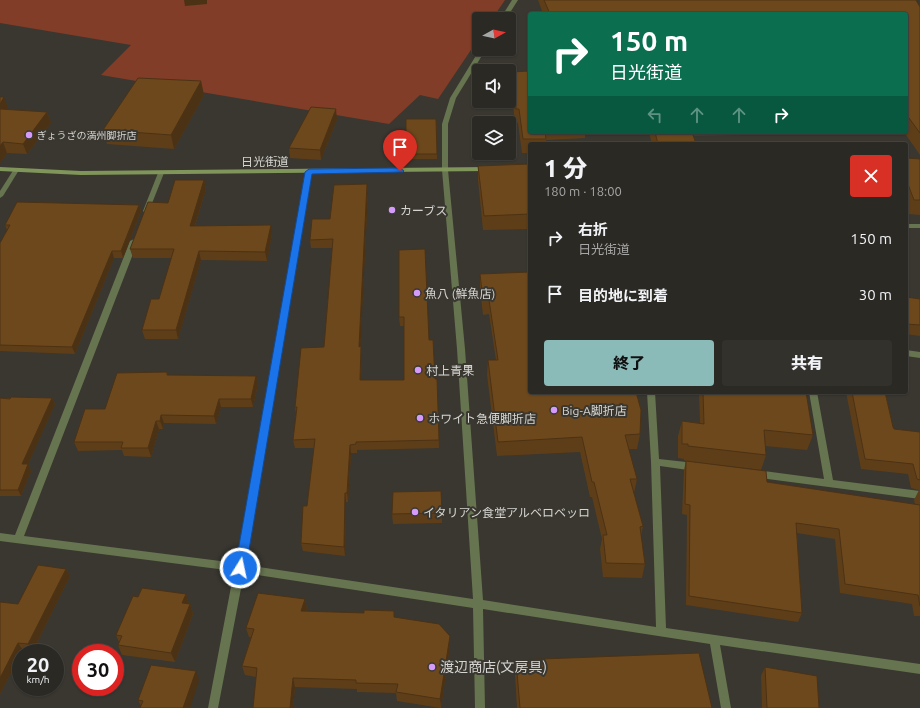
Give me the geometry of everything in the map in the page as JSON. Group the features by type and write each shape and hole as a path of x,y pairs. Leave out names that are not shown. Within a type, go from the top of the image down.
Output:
{"street":[{"path":"508,12 516,0"},
{"path":"479,56 453,98 445,124 445,170 461,349 478,604 480,708"},
{"name":"日光街道","path":"0,169 81,173 160,173 499,169"},
{"path":"0,196 16,170"},
{"path":"212,708 240,568 309,172"},
{"path":"143,217 160,173"},
{"path":"908,226 920,226"},
{"path":"18,540 138,231"},
{"path":"908,353 920,355"},
{"path":"651,394 661,632"},
{"path":"813,394 829,484"},
{"path":"655,462 703,468"},
{"path":"750,474 920,495"},
{"path":"0,537 240,568 661,632 920,669"},
{"path":"714,639 726,708"}],"shaded area":[{"path":"0,0 505,0 497,12 472,12 472,48 438,99 420,95 389,124 101,75 131,45 0,23"}],"building":[{"path":"544,0 916,0 920,7 920,133 908,117 908,12 549,12"},
{"path":"528,71 528,134 545,134 546,139 523,139 519,109 516,109 516,72"},
{"path":"138,78 201,81 171,135 103,130"},
{"path":"0,97 4,97 0,104"},
{"path":"311,107 336,109 320,150 289,148"},
{"path":"0,109 47,112 23,144 3,142 0,146"},
{"path":"406,119 436,119 437,154 406,154"},
{"path":"656,134 693,134 695,142 658,142"},
{"path":"908,158 920,159 920,200 914,200 908,184"},
{"path":"528,164 528,214 484,216 478,166"},
{"path":"175,180 204,180 190,226 271,225 265,252 199,251 176,330 142,330 151,299 159,299 174,249 130,249 148,202 168,203"},
{"path":"367,184 359,347 361,346 360,380 404,380 404,317 399,317 399,250 425,249 429,340 433,340 435,379 437,379 439,440 356,442 356,444 350,445 347,493 345,493 344,547 301,543 303,506 307,506 315,439 293,440 301,348 324,347 333,239 310,240 312,219 330,219 334,185"},
{"path":"17,202 139,205 121,251 112,251 72,347 0,345 0,243 10,225 5,225"},
{"path":"528,272 528,394 637,394 641,410 640,434 625,435 637,479 630,479 643,526 640,527 645,564 606,563 603,535 607,535 594,482 592,482 582,437 498,442 488,360 498,360 489,300 483,300 480,274"},
{"path":"908,297 920,299 920,325 908,324"},
{"path":"167,372 167,375 256,376 251,399 219,399 214,416 161,415 160,421 156,421 148,448 121,448 123,442 74,442 85,409 105,409 117,373"},
{"path":"703,394 806,394 813,435 764,430 766,455 688,446 688,444 682,444 682,421 704,424"},
{"path":"852,394 885,394 894,429 920,432 920,480 917,479 913,464 865,459"},
{"path":"11,397 52,398 22,464 28,464 18,490 0,490 0,398 10,399"},
{"path":"686,461 766,471 767,482 920,505 920,606 918,595 845,584 839,529 796,523 802,613 689,596 690,505 685,504"},
{"path":"441,491 442,513 392,514 393,492"},
{"path":"38,565 66,569 28,644 12,644 12,655 0,678 0,602 18,604"},
{"path":"142,588 186,594 182,603 190,604 171,653 118,644 122,636 116,635 133,596 138,597"},
{"path":"258,593 305,599 301,611 364,613 364,610 394,611 394,617 439,624 450,636 440,699 396,692 398,684 356,683 356,680 293,678 290,708 253,708 257,668 242,666 254,629 246,628"},
{"path":"699,653 712,708 520,708 516,660"},
{"path":"151,665 196,671 183,708 140,708 143,701 138,700"},
{"path":"765,667 817,676 819,708 767,708"}],"place":[{"name":"ぎょうざの満州脚折店","path":"29,135"},
{"name":"カーブス","path":"392,210"},
{"name":"魚八 (鮮魚店)","path":"417,293"},
{"name":"村上青果","path":"418,370"},
{"name":"Big-A脚折店","path":"554,410"},
{"name":"ホワイト急便脚折店","path":"420,418"},
{"name":"イタリアン食堂アルベロベッロ","path":"415,512"},
{"name":"渡辺商店(文房具)","path":"432,667"}],"route":[{"path":"240,568 309,172 400,171"}]}
